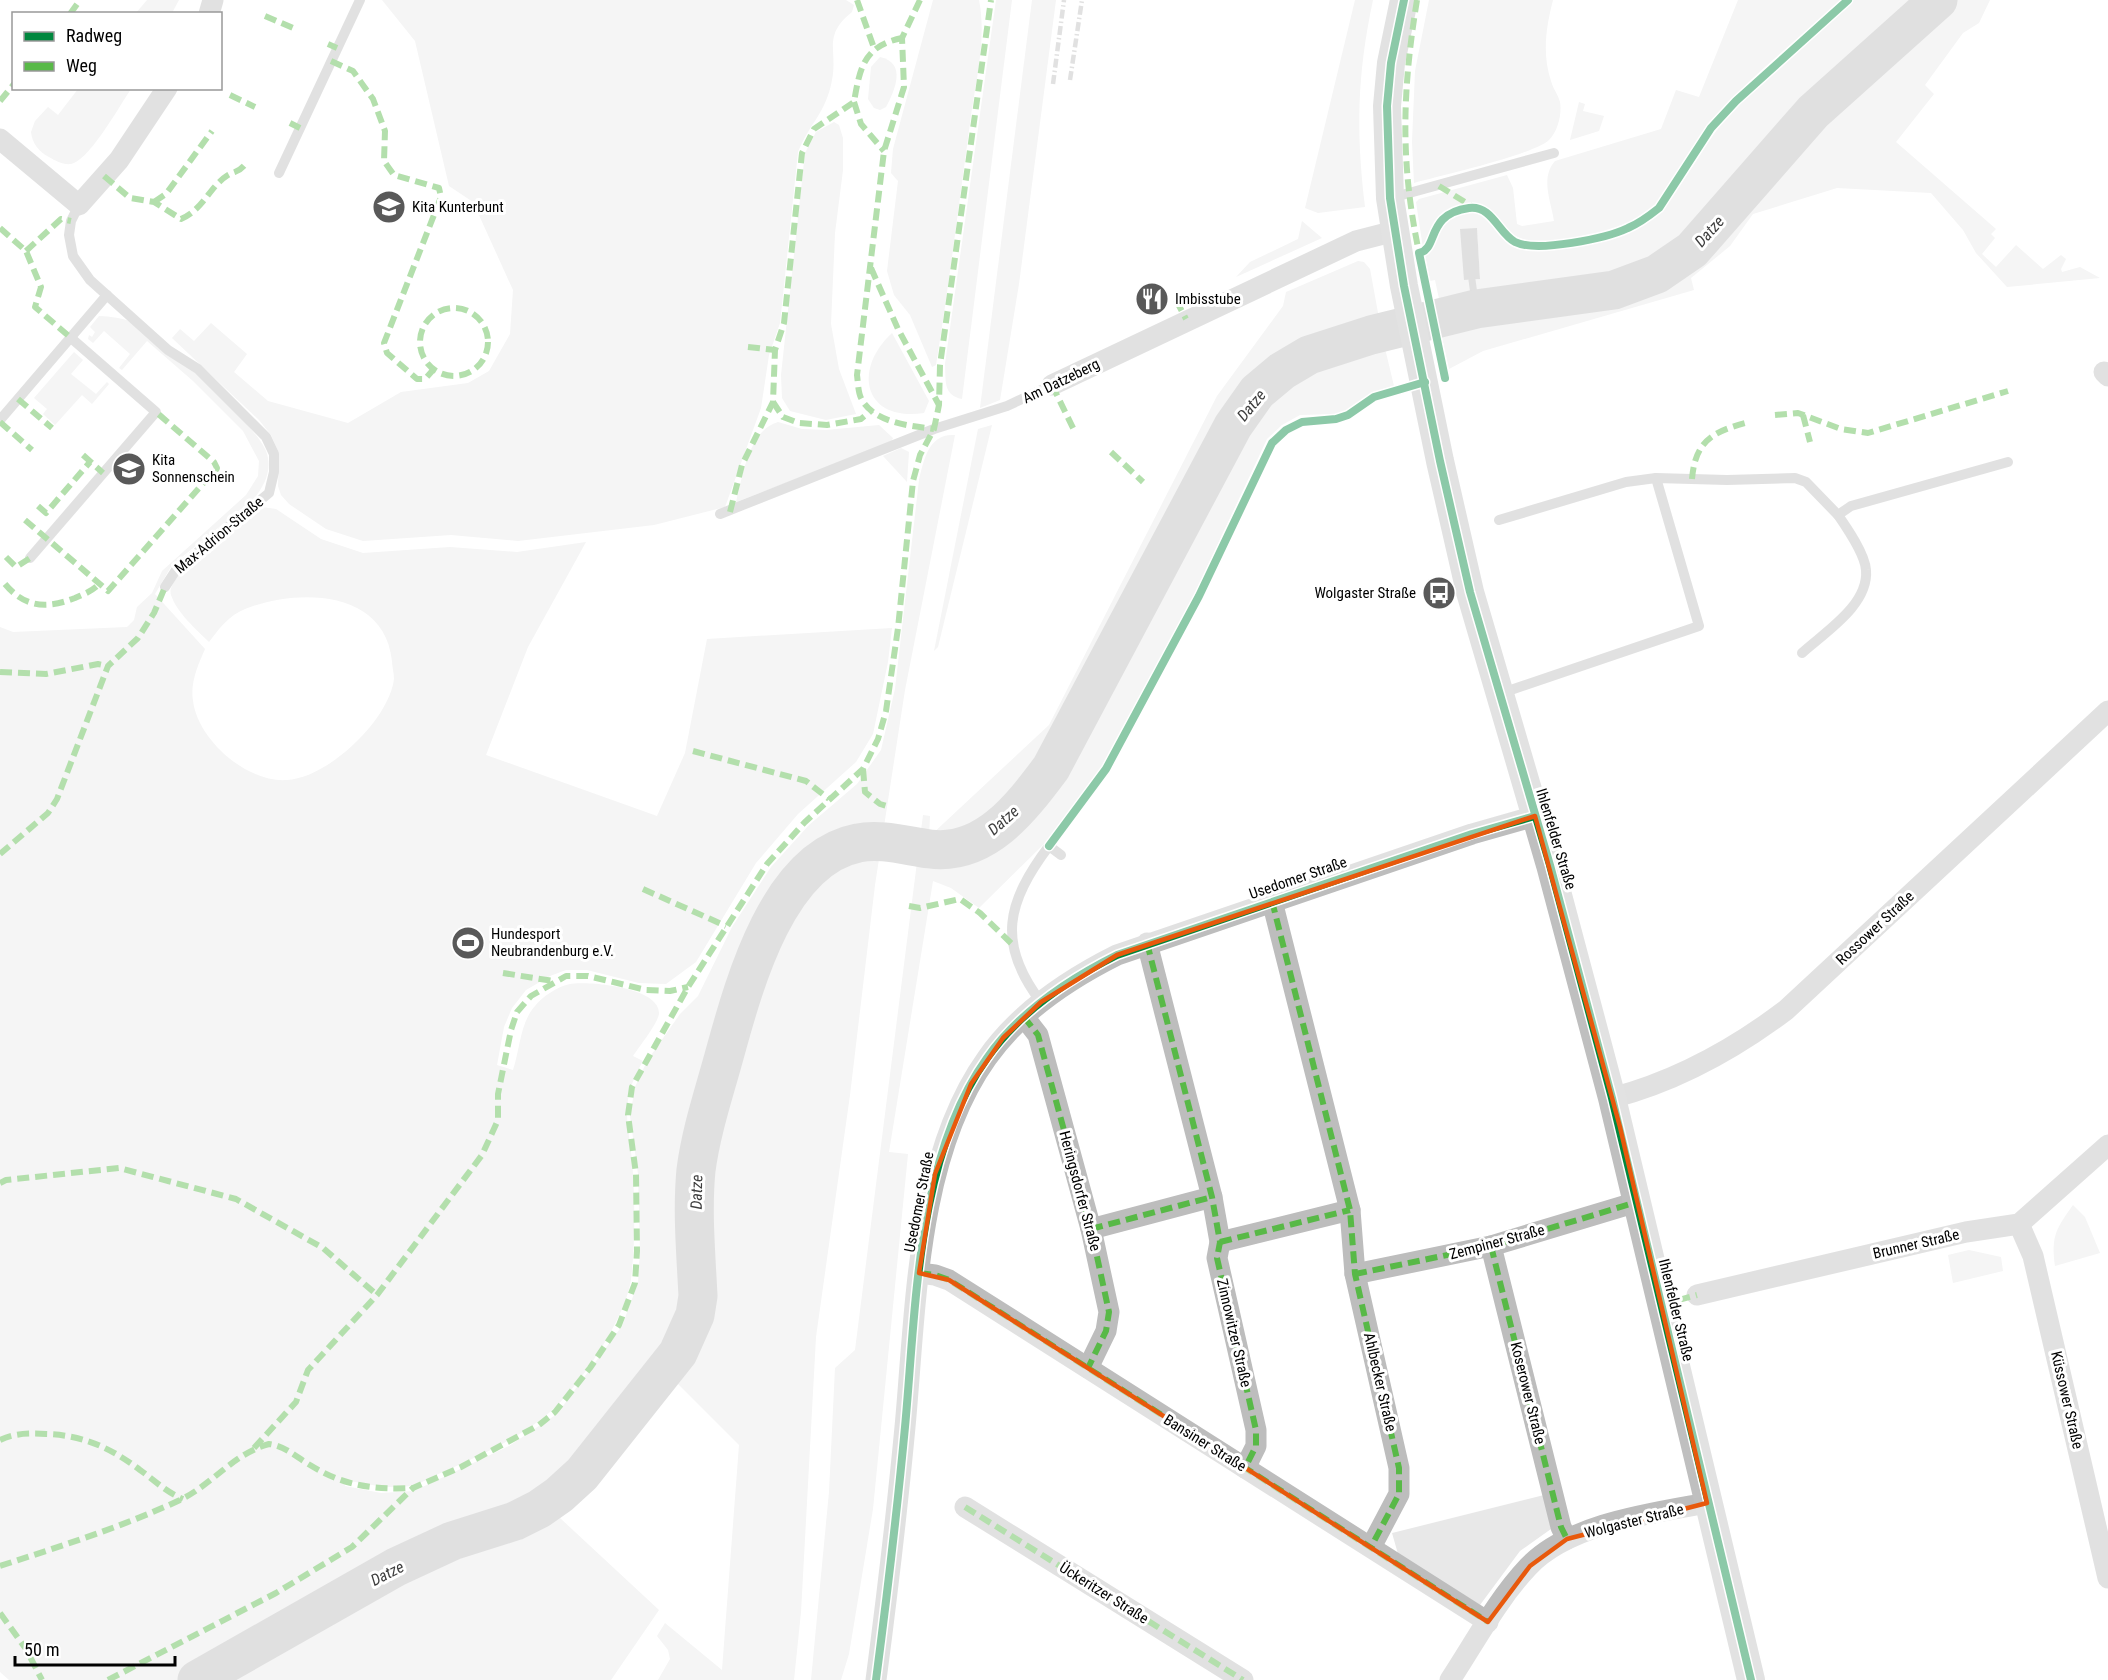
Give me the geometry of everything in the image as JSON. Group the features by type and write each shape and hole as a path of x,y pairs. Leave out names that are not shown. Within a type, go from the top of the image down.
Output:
{"main road":[{"name":"Ihlenfelder Straße","path":"1404,0 1391,63 1388,106 1390,198 1404,286 1470,592 1535,816 1612,1098 1751,1680"}],"street":[{"path":"0,139 79,205 118,160 166,90"},
{"name":"Am Datzeberg","path":"1052,385 1356,241 1395,231"},
{"name":"Rossower Straße","path":"1612,1098 1632,1093 1705,1063 1742,1043 1786,1010 2108,711"},
{"name":"Usedomer Straße","path":"876,1680 894,1542 919,1274 935,1174 953,1119 986,1059 1024,1017 1041,1002 1087,970 1147,943 1535,816"},
{"name":"Ahlbecker Straße","path":"1272,901 1350,1210 1355,1274 1401,1483 1393,1509 1371,1547"},
{"name":"Zinnowitzer Straße","path":"1147,943 1212,1197 1220,1242 1217,1258 1256,1430 1256,1446 1245,1468"},
{"name":"Heringsdorfer Straße","path":"1024,1017 1038,1035 1091,1229 1109,1312 1106,1331 1088,1368"},
{"path":"2019,1224 2108,1145"},
{"path":"1091,1229 1212,1197"},
{"name":"Zempiner Straße","path":"1355,1274 1491,1246 1636,1202"},
{"path":"1220,1242 1350,1210"},
{"name":"Brunner Straße","path":"1697,1295 1966,1232 2019,1224"},
{"name":"Küssower Straße","path":"2019,1224 2033,1256 2108,1578"},
{"name":"Koserower Straße","path":"1491,1246 1561,1527 1567,1539"},
{"name":"Bansiner Straße","path":"919,1274 935,1275 949,1280 1488,1622"},
{"name":"Wolgaster Straße","path":"1450,1680 1488,1622 1530,1566 1567,1539 1597,1528 1707,1503"},
{"name":"Ückeritzer Straße","path":"965,1507 1243,1680"}],"lane":[{"path":"279,173 360,0"},
{"path":"1390,198 1554,153"},
{"name":"Max-Adrion-Straße","path":"79,205 71,221 69,234 73,256 90,280 168,350 198,369 266,437 274,454 274,472 269,493 176,570 165,587"},
{"path":"0,420 107,295"},
{"path":"30,558 156,412 71,338"},
{"name":"Am Datzeberg","path":"720,514 934,429 1007,406 1052,385"},
{"path":"1838,515 1851,506 2008,462"},
{"path":"1499,694 1699,626 1656,478"},
{"path":"1499,520 1626,482 1656,478 1727,480 1795,478 1806,482 1838,515 1851,533 1866,568 1864,584 1854,605 1802,653"},
{"path":"1041,1002 1019,970 1014,946 1014,914 1018,894 1028,874 1049,846 1061,855"}],"highlighted area":[{"path":"1535,816 1620,1127 1707,1503 1567,1539 1530,1566 1488,1622 949,1280 919,1273 935,1174 971,1084 1003,1038 1041,1002 1117,955"}],"shaded area":[{"path":"147,0 179,0 173,12 137,12"},
{"path":"382,0 846,0 854,5 852,12 834,36 832,80 826,101 798,152 780,323 769,355 761,408 725,507 654,525 518,541 451,535 363,541 326,529 289,504 281,495 278,486 279,453 271,435 259,420 172,338 180,329 194,341 211,323 247,354 234,372 268,401 348,423 401,392 468,383 489,371 510,334 513,290 473,202 449,186 415,41"},
{"path":"933,0 979,0 982,31 936,365 932,367 910,315 894,295 887,271 898,181 891,173 893,149"},
{"path":"996,0 1012,0 962,399 949,391 945,364"},
{"path":"1032,0 1056,0 1019,284 1000,400 980,408"},
{"path":"1355,0 1373,0 1361,78 1359,128 1365,207 1318,213 1305,208"},
{"path":"1429,0 1553,0 1548,20 1546,51 1548,71 1560,102 1560,112 1559,122 1549,140 1525,152 1414,183 1412,142 1415,71"},
{"path":"1738,0 1842,0 1723,108 1699,138 1674,181 1654,207 1627,226 1589,236 1542,241 1520,238 1497,217 1483,208 1458,206 1443,213 1437,220 1423,248 1416,202 1419,199 1507,175 1513,188 1517,224 1522,226 1554,221 1547,182 1555,161 1661,129 1676,90 1699,97"},
{"path":"1853,0 1990,0 1979,23 1963,33 1925,85 1934,94 1896,142 1996,229 1991,234 1995,238 1982,254 1996,267 2016,245 2043,269 2061,255 2066,259 2061,269 2062,272 2080,267 2100,278 2007,287 1976,253 1963,230 1931,193 1837,188 1753,214 1730,246 1691,278 1694,290 1483,351 1449,369 1440,329 1445,327 1435,280 1430,281 1425,255 1440,226 1447,218 1465,212 1474,212 1489,221 1506,241 1521,250 1596,243 1634,231 1663,209 1713,135 1745,97","holes":["1477,228 1480,279 1464,280"]},
{"path":"880,57 894,65 896,78 893,93 886,107 880,110 874,108 868,99 871,67"},
{"path":"77,90 130,90 95,143 78,161 71,164 65,164 45,155 33,140 31,132 35,121 48,107 58,115"},
{"path":"1579,102 1585,104 1583,111 1604,116 1599,131 1570,140"},
{"path":"834,122 839,125 843,138 843,170 835,233 831,324 839,369 856,414 826,420 790,411 782,398 781,375 805,153 816,132"},
{"path":"1302,221 1322,238 1236,277 1250,262 1298,239"},
{"path":"1477,228 1480,279 1464,280 1460,229"},
{"path":"1358,261 1364,262 1370,269 1394,386 1371,394 1346,411 1335,414 1300,415 1282,425 1267,439 1195,593 1103,766 1045,843 979,908 951,888 933,881 889,1152 908,1154 873,1509 849,1654 841,1680 811,1680 829,1492 835,1368 855,1350 923,815 930,816 929,837 1049,725 1217,396 1283,306 1286,292"},
{"path":"99,316 135,323 166,346 247,424 267,454 266,479 253,500 172,565 155,594 205,649 195,674 192,694 197,716 204,730 227,756 241,767 256,774 272,779 287,780 303,777 338,758 369,728 381,712 390,695 394,679 386,637 373,620 356,607 335,600 313,597 289,598 245,609 229,619 209,642 182,614 171,595 172,586 180,574 192,561 262,507 276,509 321,539 363,553 450,547 517,552 586,542 528,647 486,755 657,816 685,753 707,639 892,628 888,662 873,734 856,762 798,814 756,863 696,962 666,984 639,983 587,970 566,970 526,990 512,1008 504,1027 497,1065 513,1070 526,1020 542,999 560,987 579,983 606,985 636,992 648,997 656,1004 658,1017 633,1056 643,1061 635,1077 627,1104 633,1175 634,1240 631,1279 627,1295 611,1331 587,1369 575,1386 538,1422 499,1446 414,1485 387,1487 343,1480 345,1486 381,1493 414,1491 509,1446 557,1414 622,1326 638,1283 640,1251 638,1174 630,1116 635,1087 647,1061 680,1014 698,996 732,927 771,867 809,825 857,784 881,750 895,689 919,480 929,449 939,438 955,435 905,690 875,885 850,1095 816,1337 801,1612 794,1680 658,1680 670,1659 668,1650 657,1636 665,1623 722,1670 739,1445 677,1383 560,1518 659,1610 611,1680 9,1680 0,1672 0,627 13,632 127,627 134,620 137,607 152,593 162,571 246,495 258,476 259,461 243,431 193,381 147,341 122,370 119,368 130,354 104,331 93,343 88,339 89,335 92,337 95,332 90,327"},
{"path":"892,333 929,401 924,413 904,414 888,410 877,401 870,390 869,377 872,362 879,347"},
{"path":"74,352 83,360 71,374 96,394 107,382 109,384 92,404 82,395 55,425 43,414 47,409 34,398"},
{"path":"778,422 802,429 826,430 879,425 893,438 891,443 736,502 754,444 760,434"},
{"path":"992,425 938,647 934,651 978,429"},
{"path":"901,448 909,452 907,482 883,456"},
{"path":"2073,1205 2085,1217 2100,1253 2055,1266 2056,1233"},
{"path":"1969,1250 2001,1257 2003,1271 1953,1283 1948,1255"},
{"path":"1544,1495 1551,1529 1520,1551 1480,1605 1398,1554 1392,1533"}],"waterway":[{"name":"Datze","path":"197,1680 396,1567 452,1541 515,1521 539,1509 582,1474 678,1353 695,1315 698,1296 694,1201 701,1142 740,1000 766,932 784,901 805,874 829,854 866,842 950,849 968,845 985,837 1014,813 1051,768 1233,426 1257,392 1282,371 1309,355 1371,335 1476,309 1614,290 1657,274 1692,250 1813,112 1938,0"},
{"path":"1472,280 1476,309"}],"railway":[{"path":"1053,84 1064,0"},
{"path":"1070,80 1082,0"}],"marked path":[{"path":"71,12 80,0"},
{"path":"857,0 874,48"},
{"path":"920,0 902,38 904,87 884,151 857,375 861,398 874,413 893,422 934,429"},
{"path":"108,1680 276,1593 352,1547 413,1488 461,1467 539,1425 555,1412 590,1368 619,1325 635,1283 637,1251 636,1174 628,1115 632,1087 688,987 767,864 805,822 863,769 878,739 886,711 898,628 913,481 920,455 934,429 939,405 940,365 991,0"},
{"path":"1417,0 1408,66 1405,128 1409,191 1420,257"},
{"path":"265,16 293,28"},
{"path":"730,512 742,465 773,402 775,350 784,323 802,153 814,129 854,102 862,68 872,53 879,46 902,38"},
{"path":"328,44 337,48"},
{"path":"331,61 353,71 373,99 385,131 384,161 394,175 439,188 441,197 384,343 387,353 417,379 425,379 433,370"},
{"path":"0,101 12,86"},
{"path":"230,95 255,107"},
{"path":"854,102 861,124 884,151"},
{"path":"290,123 300,128"},
{"path":"154,202 166,194 212,131"},
{"path":"104,176 130,198 154,202 181,219 195,210 221,180 240,170 247,162"},
{"path":"1439,186 1473,207"},
{"path":"26,251 61,219 71,221"},
{"path":"0,228 26,251 41,287 35,307 71,338"},
{"path":"871,268 898,329 939,405"},
{"path":"1176,300 1186,319"},
{"path":"461,308 473,314 482,323 488,335 488,342 486,355 478,366 461,376 447,376 430,366 422,355 420,335 430,318 441,310 461,308"},
{"path":"748,347 775,350"},
{"path":"1052,385 1075,432"},
{"path":"1775,415 1798,413 1841,429 1868,433 2008,391"},
{"path":"18,399 52,428"},
{"path":"773,402 783,417 799,423 827,425 861,419 872,410"},
{"path":"25,520 108,591 207,479 214,475 217,468 214,462 156,412"},
{"path":"1803,415 1810,442"},
{"path":"0,422 32,450"},
{"path":"1692,479 1697,456 1707,440 1723,430 1745,423"},
{"path":"1111,452 1143,482"},
{"path":"83,455 103,473"},
{"path":"38,506 46,513 90,462"},
{"path":"6,557 16,567 30,558"},
{"path":"5,584 20,598 46,605 75,598 100,583"},
{"path":"0,854 48,813 57,799 108,666 138,638 154,613 165,587"},
{"path":"0,672 46,674 98,664 108,666"},
{"path":"693,751 806,781 829,799"},
{"path":"863,769 865,792 880,804 890,807"},
{"path":"643,889 726,926"},
{"path":"909,906 920,908 960,899 980,913 1014,946"},
{"path":"1272,901 1350,1210 1355,1274 1399,1468 1399,1494 1371,1547"},
{"path":"1147,943 1212,1197 1220,1242 1217,1258 1256,1430 1256,1446 1245,1468"},
{"path":"503,973 553,981"},
{"path":"254,1448 296,1402 308,1370 377,1295 482,1155 498,1120 498,1094 511,1030 517,1012 531,996 566,976 588,976 646,990 670,991 688,987"},
{"path":"1024,1017 1038,1035 1091,1229 1109,1312 1106,1331 1088,1368"},
{"path":"0,1183 6,1180 119,1168 236,1199 323,1248 377,1295"},
{"path":"1091,1229 1212,1197"},
{"path":"1355,1274 1491,1246 1637,1202"},
{"path":"1220,1242 1350,1210"},
{"path":"1491,1246 1561,1527 1567,1539"},
{"path":"919,1273 949,1280 1488,1622"},
{"path":"1661,1305 1697,1295"},
{"path":"0,1440 17,1435 34,1434 59,1435 84,1440 118,1455 183,1499"},
{"path":"0,1566 158,1510 192,1493 245,1455 269,1444 285,1449 323,1472 347,1482 372,1487 413,1488"},
{"path":"965,1507 1243,1680"},
{"path":"0,1613 26,1649 42,1680"}],"cycle path":[{"path":"1404,0 1391,63 1387,106 1390,198 1404,286 1440,461 1470,592 1550,865 1612,1098 1751,1680"},
{"path":"1445,378 1419,253 1429,245 1445,217 1455,211 1477,208 1489,215 1515,242 1539,246 1589,240 1636,224 1659,208 1711,128 1736,101 1848,0"},
{"path":"1049,846 1106,769 1199,596 1272,443 1286,430 1302,422 1336,419 1348,415 1374,397 1425,382"},
{"path":"876,1680 899,1491 917,1285 924,1236 933,1187 946,1141 964,1097 987,1058 1014,1026 1045,999 1062,986 1117,955 1472,834 1535,816"}],"place":[{"name":"Kita Kunterbunt","path":"389,207"},
{"name":"Imbisstube","path":"1152,299"},
{"name":"Kita Sonnenschein","path":"129,469"},
{"name":"Wolgaster Straße","path":"1439,593"},
{"name":"Hundesport Neubrandenburg e.V.","path":"468,943"}]}
